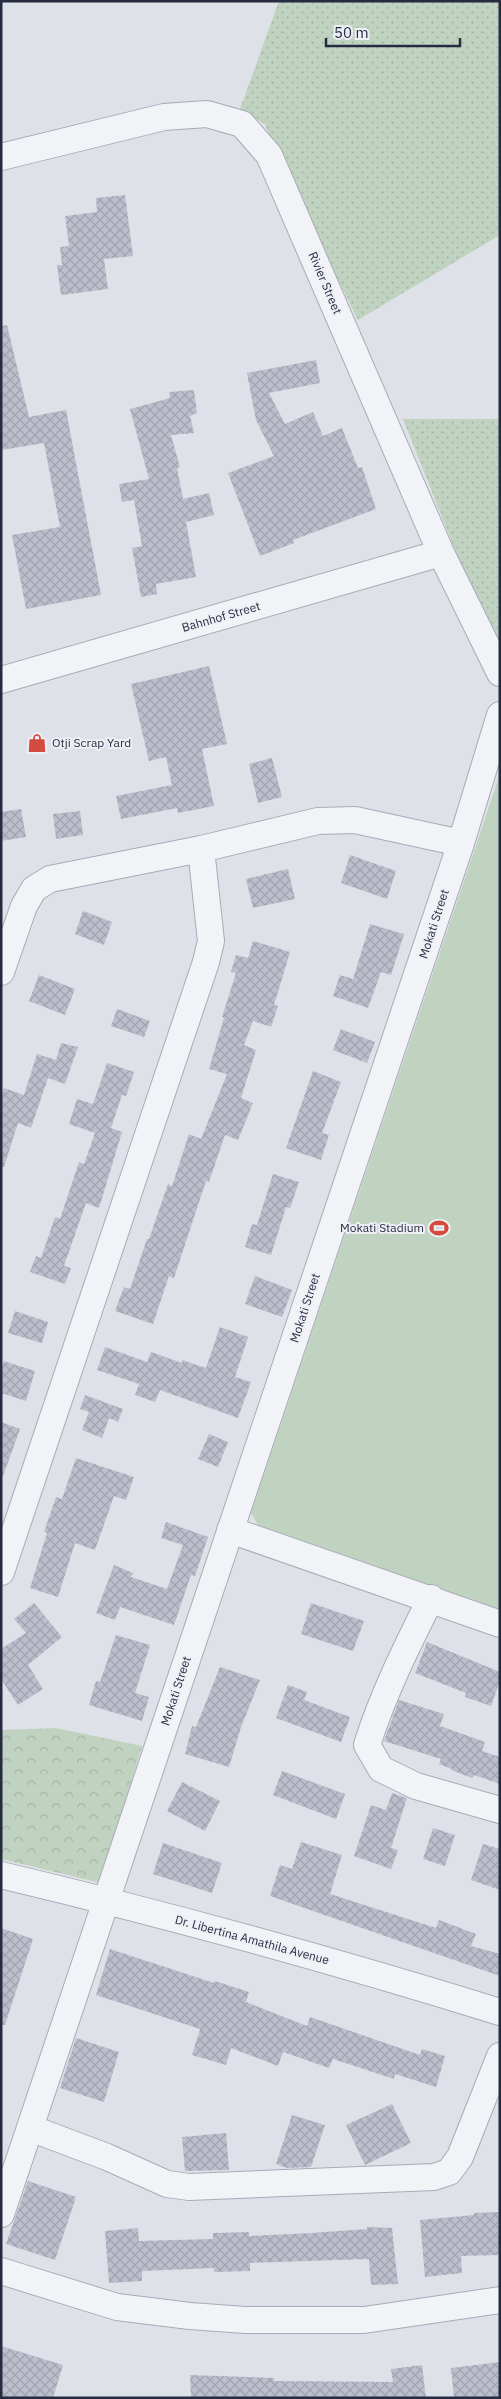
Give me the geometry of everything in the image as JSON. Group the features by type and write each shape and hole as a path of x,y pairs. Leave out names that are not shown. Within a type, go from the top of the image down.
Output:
{"street":[{"name":"Rivier Street","path":"1,157 164,117 207,114 242,124 270,155 441,553 500,673"},
{"name":"Bahnhof Street","path":"1,680 441,553"},
{"name":"Mokati Street","path":"1,2214 108,1900 461,843 500,714"},
{"path":"1,972 24,906 34,889 50,879 201,850 318,821 355,820 461,843"},
{"path":"1,1572 206,962 211,941 201,850"},
{"path":"230,1530 431,1598 500,1624"},
{"path":"431,1598 402,1657 376,1717 367,1745 381,1769 416,1786 500,1810"},
{"name":"Dr. Libertina Amathila Avenue","path":"1,1875 108,1900 364,1970 500,2012"},
{"path":"30,2128 107,2156 167,2184 189,2187 434,2177 449,2172 460,2157 500,2056"},
{"path":"1,2271 117,2307 190,2316 245,2320 364,2320 500,2300"}],"green space":[{"path":"279,1 500,1 500,235 358,320 277,156 265,124 240,109"},
{"path":"403,419 500,419 500,646 471,590"},
{"path":"500,774 500,1615 263,1533 251,1513"},
{"path":"56,1728 142,1746 101,1883 1,1859 1,1730"}],"building":[{"path":"125,195 133,256 104,259 108,289 61,295 57,265 62,265 60,247 69,246 65,216 97,212 96,198"},
{"path":"7,325 29,417 66,410 101,595 26,609 12,535 60,527 44,443 1,450 1,326"},
{"path":"316,360 320,383 269,393 285,424 313,412 323,436 342,428 358,468 362,467 376,509 293,540 294,543 260,556 228,473 274,456 256,420 247,373"},
{"path":"194,390 197,413 190,416 194,433 171,435 180,467 177,468 183,499 209,493 214,515 186,522 196,577 156,584 157,594 141,597 132,548 142,546 134,500 122,502 119,484 149,479 130,409 170,398 169,392"},
{"path":"209,666 227,744 202,749 214,806 178,813 177,808 121,819 116,796 172,785 166,757 149,761 131,684"},
{"path":"272,758 282,797 258,803 249,764"},
{"path":"21,809 26,837 1,841 1,812"},
{"path":"80,811 83,835 56,839 53,814"},
{"path":"350,855 396,871 387,899 341,883"},
{"path":"288,869 295,899 253,908 246,879"},
{"path":"83,911 112,922 104,945 75,934"},
{"path":"370,924 404,934 391,975 381,972 368,1008 333,996 340,975 353,979"},
{"path":"253,941 290,952 274,1005 278,1006 271,1027 253,1021 244,1045 256,1050 241,1098 253,1103 238,1140 225,1135 209,1182 206,1181 174,1278 169,1276 153,1324 115,1311 124,1287 130,1289 168,1184 172,1186 189,1134 201,1139 227,1074 209,1069 224,1018 222,1017 236,973 231,972 236,955 248,958"},
{"path":"39,975 75,989 65,1015 29,1001"},
{"path":"117,1009 150,1021 144,1037 111,1026"},
{"path":"341,1029 375,1042 367,1063 333,1050"},
{"path":"61,1043 78,1047 65,1084 48,1078 31,1128 18,1123 4,1167 1,1167 1,1098 4,1088 24,1095 37,1054 56,1060"},
{"path":"107,1063 134,1072 126,1096 122,1095 111,1128 122,1132 99,1208 86,1203 64,1266 71,1268 65,1284 30,1272 36,1256 41,1258 55,1217 60,1219 79,1162 84,1164 95,1133 69,1124 77,1099 93,1104"},
{"path":"313,1071 341,1082 322,1133 329,1135 321,1160 286,1148"},
{"path":"273,1174 299,1182 290,1208 286,1207 271,1255 245,1247 252,1224 257,1225"},
{"path":"255,1276 292,1290 282,1317 245,1304"},
{"path":"15,1311 48,1322 42,1343 8,1333"},
{"path":"220,1327 248,1337 235,1377 251,1382 238,1418 160,1390 155,1402 135,1395 139,1384 97,1370 105,1347 147,1362 151,1352 182,1363 182,1360 206,1368"},
{"path":"4,1361 35,1371 26,1401 1,1393 1,1371"},
{"path":"85,1395 123,1409 118,1422 109,1418 102,1438 82,1430 89,1412 80,1409"},
{"path":"1,1422 20,1429 3,1476 1,1476"},
{"path":"209,1434 228,1442 218,1467 198,1459"},
{"path":"76,1458 134,1477 126,1500 114,1496 95,1550 75,1543 58,1597 30,1588 47,1533 44,1532 56,1497 62,1499"},
{"path":"166,1522 208,1537 195,1576 191,1575 174,1625 120,1607 115,1620 96,1613 114,1565 133,1573 131,1577 167,1589 183,1545 161,1538"},
{"path":"34,1603 62,1637 28,1665 43,1689 18,1705 1,1679 1,1649 26,1633 14,1619"},
{"path":"311,1603 364,1621 353,1651 301,1634"},
{"path":"116,1635 150,1645 135,1693 149,1697 142,1721 89,1705 96,1681 100,1682"},
{"path":"427,1642 500,1672 500,1681 491,1706 465,1697 466,1693 415,1673"},
{"path":"220,1667 260,1680 241,1727 229,1767 185,1754 192,1726 196,1727"},
{"path":"288,1685 307,1692 304,1700 350,1717 341,1742 276,1718"},
{"path":"399,1700 444,1714 440,1726 485,1742 482,1751 500,1757 500,1784 474,1775 472,1778 439,1764 441,1759 384,1741"},
{"path":"282,1771 345,1794 336,1819 273,1795"},
{"path":"182,1782 220,1801 205,1831 167,1811"},
{"path":"392,1793 407,1798 391,1848 398,1850 391,1869 354,1856 371,1805 386,1810"},
{"path":"433,1828 455,1835 445,1866 423,1859"},
{"path":"301,1842 342,1855 330,1894 436,1928 439,1920 476,1934 471,1946 500,1954 500,1976 270,1896 280,1865 292,1869"},
{"path":"163,1843 222,1863 212,1893 153,1874"},
{"path":"483,1844 500,1849 500,1890 471,1880"},
{"path":"1,1928 33,1939 5,2025 1,2025"},
{"path":"110,1949 214,1983 215,1981 249,1992 246,2002 307,2026 310,2017 420,2055 422,2049 445,2056 436,2087 395,2074 394,2079 333,2059 329,2068 283,2052 278,2066 231,2048 226,2065 192,2055 200,2029 96,1995"},
{"path":"76,2038 119,2052 104,2102 60,2088"},
{"path":"392,2104 411,2143 365,2165 346,2125"},
{"path":"292,2115 325,2125 311,2167 287,2168 276,2164"},
{"path":"226,2133 229,2170 185,2171 182,2137"},
{"path":"28,2181 76,2197 55,2260 6,2244"},
{"path":"500,2212 500,2255 461,2256 462,2273 425,2277 420,2220 474,2215 474,2213"},
{"path":"367,2227 392,2228 398,2284 371,2285 369,2259 250,2263 250,2271 214,2272 214,2268 142,2271 142,2281 109,2283 105,2231 138,2228 139,2241 213,2239 213,2233 249,2232 249,2236 367,2229"},
{"path":"1,2346 63,2365 53,2398 1,2398"},
{"path":"500,2362 500,2398 454,2398 451,2368"},
{"path":"422,2365 426,2398 191,2398 190,2375 274,2378 274,2381 393,2382 391,2369"}],"place":[{"name":"Otji Scrap Yard","path":"37,743"},
{"name":"Mokati Stadium","path":"439,1228"}]}
